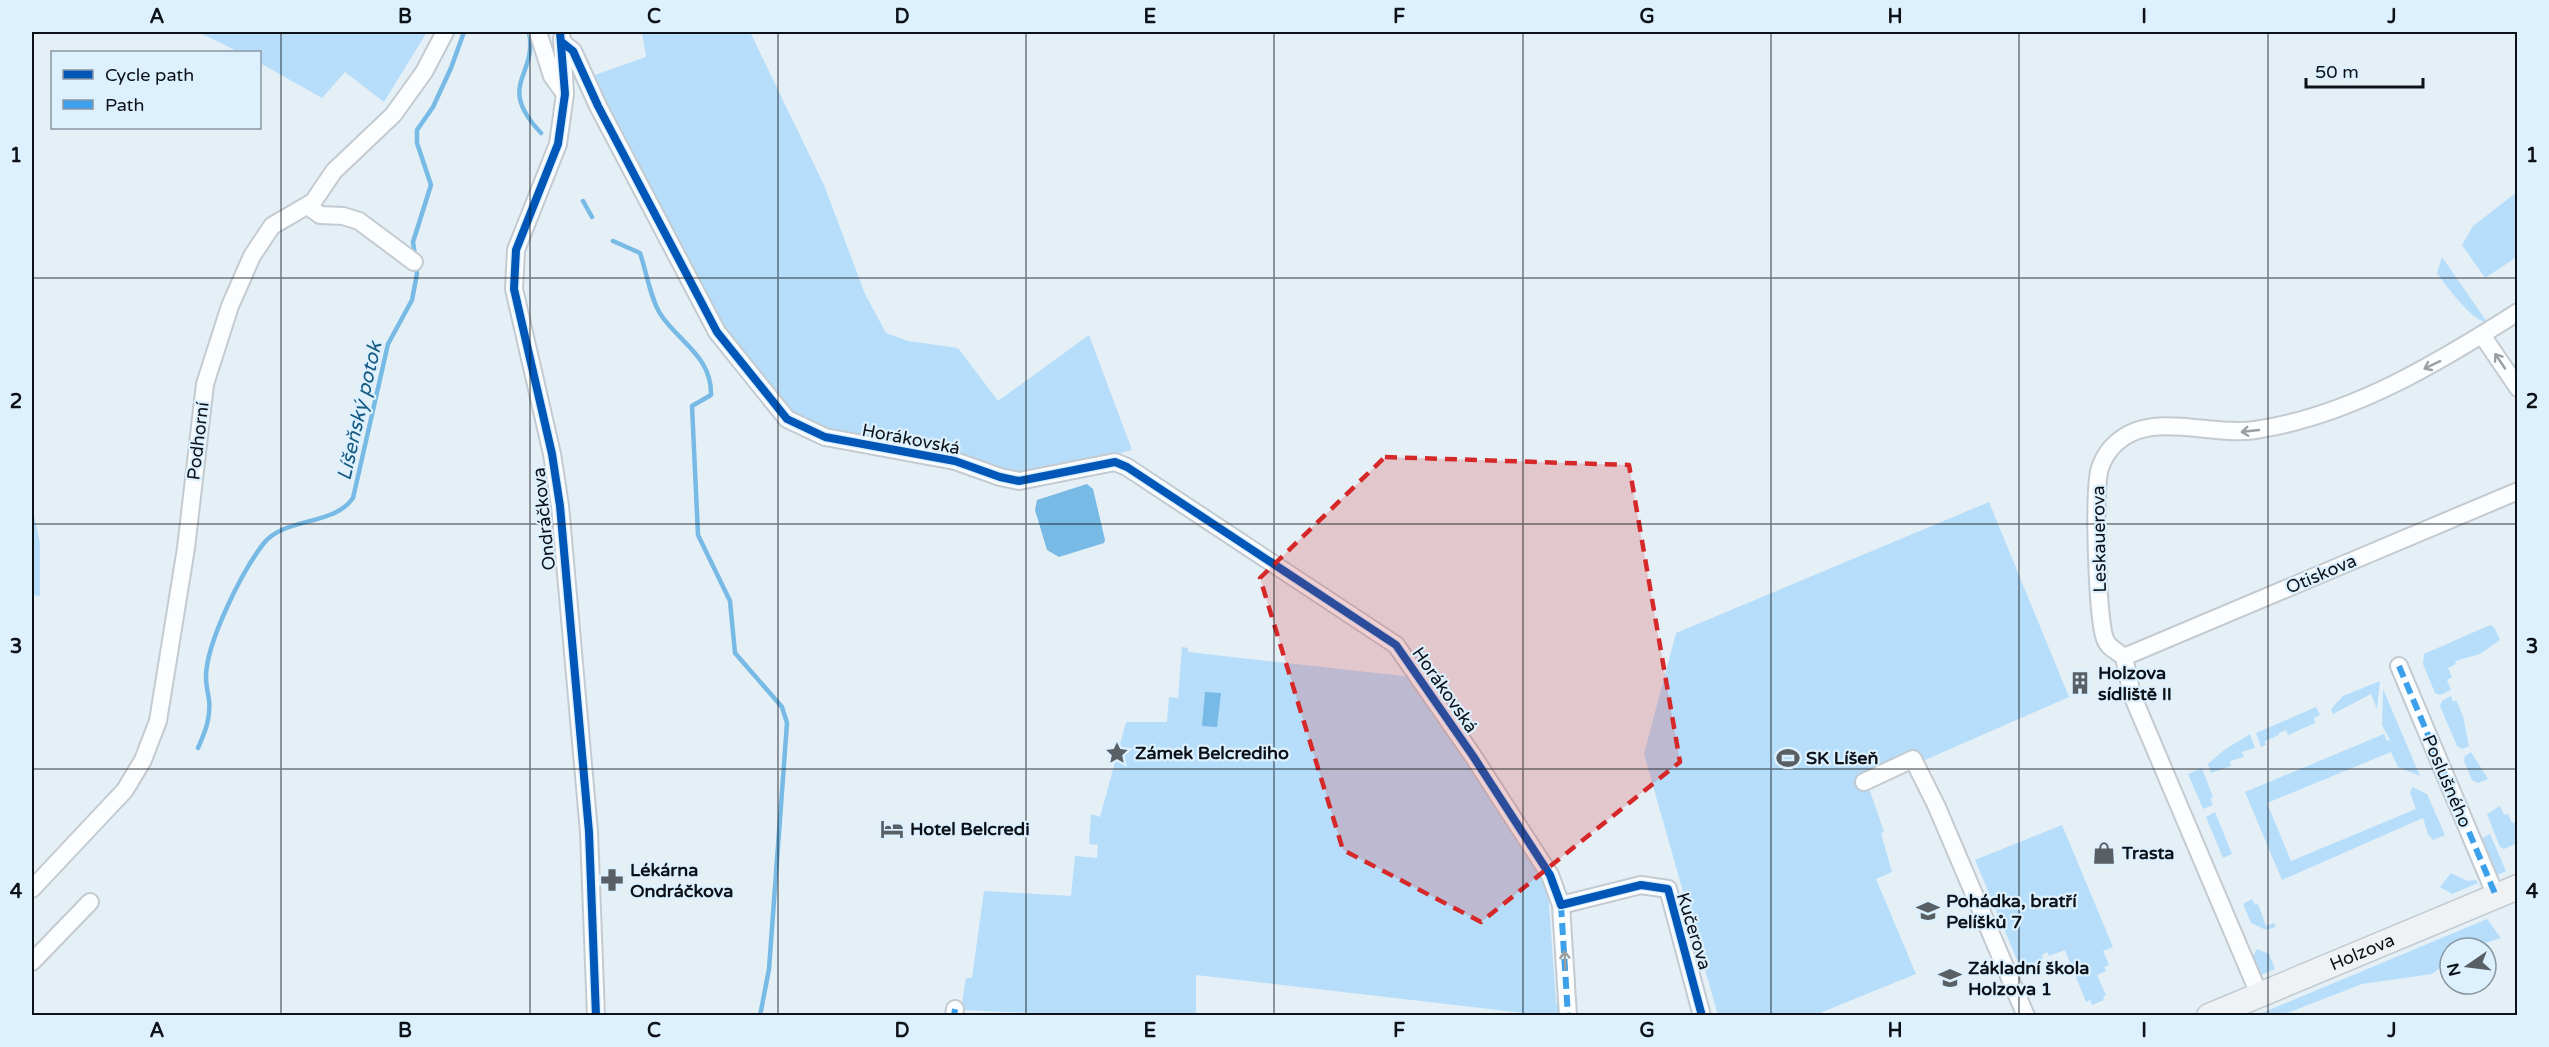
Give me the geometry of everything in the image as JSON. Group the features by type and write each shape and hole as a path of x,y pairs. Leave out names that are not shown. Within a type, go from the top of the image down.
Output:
{"street":[{"name":"Podhorní","path":"32,889 125,790 143,760 160,710 186,549 207,377 233,299 252,256 272,226 283,217 308,206 317,197 330,175 381,128 404,102 433,58 445,32"},
{"path":"538,32 552,76 565,94"},
{"name":"Ondráčkova","path":"562,37 565,94 558,144 516,250 514,289 552,454 560,506 589,832 596,1016"},
{"name":"Horákovská","path":"562,37 573,51 598,106 717,332 787,419 825,437 955,461 1000,477 1019,481 1115,462 1127,467 1396,645 1473,756 1551,875 1561,905 1568,1016"},
{"path":"308,206 320,215 343,216 359,221 414,262"},
{"name":"Leskauerova","path":"2124,657 2106,643 2102,628 2099,594 2097,485 2100,469 2106,456 2120,440 2142,429 2238,432 2296,422 2402,380 2444,359 2517,312"},
{"path":"2482,334 2517,388"},
{"name":"Otiskova","path":"2124,657 2517,491"},
{"path":"2124,657 2132,695 2259,994"},
{"name":"Poslušného","path":"2399,666 2507,892"},
{"path":"1864,782 1912,759 1936,805 2026,1016"},
{"name":"Kučerova","path":"1561,905 1641,885 1668,890 1702,1016"},
{"name":"Holzova","path":"2209,1016 2507,892"},
{"path":"32,962 90,902"}],"highlighted area":[{"path":"1385,457 1629,465 1680,762 1481,922 1343,850 1260,578"}],"shaded area":[{"path":"198,32 427,32 384,102 345,72 322,98 261,64 261,51 237,51"},
{"path":"642,32 750,32 824,185 865,294 886,333 908,341 958,348 998,401 1089,335 1132,450 1038,475 993,470 836,434 800,420 768,386 724,329 589,77 646,57"},
{"path":"2517,192 2517,257 2485,278 2462,245 2473,226"},
{"path":"2442,257 2487,322 2481,321 2467,310 2437,273"},
{"path":"1087,484 1093,489 1104,543 1059,557 1047,550 1035,510 1037,500"},
{"name":"SK Líšeň","path":"1989,502 2069,697 1868,785 1884,832 1881,833 1892,872 1876,879 1916,974 1815,1015 1718,1015 1644,754 1676,633"},
{"path":"32,505 40,543 40,596 32,595"},
{"path":"2490,625 2494,627 2500,640 2480,654 2455,661 2456,664 2448,668 2452,677 2447,680 2451,690 2440,695 2435,693 2423,664 2424,654"},
{"path":"1182,647 1188,648 1188,652 1412,677 1487,787 1548,890 1556,1002 1562,1015 1540,1015 1196,975 1196,1015 1079,1015 961,1010 966,978 972,978 984,891 1071,896 1075,856 1097,858 1098,845 1089,844 1091,814 1100,817 1126,722 1167,722 1169,697 1178,698"},
{"path":"2380,681 2377,709 2371,694 2333,714 2331,709 2343,696"},
{"path":"2383,689 2420,776 2398,767 2391,752 2267,803 2291,861 2416,809 2410,793 2412,787 2427,794 2445,835 2433,840 2428,834 2423,818 2282,880 2245,792 2384,734 2387,741 2390,740 2382,725"},
{"path":"1205,692 1221,693 1217,727 1202,726"},
{"path":"2451,696 2453,702 2456,700 2463,716 2469,746 2462,749 2457,746 2440,706 2442,701"},
{"path":"2316,707 2320,715 2314,718 2315,723 2288,735 2286,730 2279,733 2265,741 2266,745 2261,747 2256,733"},
{"path":"2250,734 2255,748 2242,752 2244,757 2230,761 2231,766 2211,773 2208,764 2224,750"},
{"path":"2471,752 2488,779 2478,783 2472,780 2464,761 2465,756"},
{"path":"2202,768 2213,797 2210,799 2213,805 2203,809 2188,774"},
{"path":"2500,806 2504,815 2508,814 2512,823 2517,821 2517,843 2504,849 2500,847 2487,814"},
{"path":"2215,812 2232,854 2223,858 2206,817"},
{"path":"2062,825 2113,947 2103,951 2109,965 2104,967 2106,971 2097,975 2106,995 2103,997 2104,1000 2092,1005 2090,1000 2086,1002 2065,950 2049,956 2047,952 2042,955 2043,959 2028,965 2018,962 1975,860"},
{"path":"2490,834 2506,871 2495,876 2481,839"},
{"path":"2451,873 2468,881 2476,880 2478,883 2452,894 2440,887"},
{"path":"2252,899 2255,905 2258,904 2266,926 2274,923 2276,927 2266,930 2251,923 2243,904"},
{"path":"2487,919 2501,938 2498,939 2498,936 2446,936"},
{"path":"2438,939 2438,969 2432,974 2362,984 2282,1015 2257,1015"},
{"path":"2257,949 2269,954 2275,969 2261,975 2252,958"}],"waterway":[{"name":"Líšeňský potok","path":"415,256 413,242 431,185 417,143 417,130 433,107 464,32"},
{"path":"529,32 528,60 519,91 521,103 541,133"},
{"path":"583,201 592,217"},
{"path":"613,241 640,253 657,309 694,351 706,370 711,395 692,406 698,535 730,601 735,653 782,707 787,723 769,969 760,1016"},
{"name":"Líšeňský potok","path":"198,748 209,713 206,677 212,646 227,608 255,555 273,535 284,529 334,513 345,507 353,498 388,344 412,300 417,274 416,264"}],"marked path":[{"path":"2399,666 2496,896"},
{"path":"1561,905 1568,1016"},
{"path":"954,1016 955,1009"}],"cycle path":[{"path":"560,32 565,94 558,144 516,250 514,289 552,454 560,506 589,832 596,1016"},
{"path":"563,43 573,51 598,106 717,332 787,419 825,437 955,461 1000,477 1019,481 1115,462 1127,467 1396,645 1473,756 1550,875 1561,905 1641,885 1668,889 1702,1016"}],"place":[{"name":"Holzova sídliště II","path":"2080,683"},
{"name":"Zámek Belcrediho","path":"1117,753"},
{"name":"SK Líšeň","path":"1788,758"},
{"name":"Hotel Belcredi","path":"892,829"},
{"name":"Trasta","path":"2104,853"},
{"name":"Lékárna Ondráčkova","path":"612,880"},
{"name":"Pohádka, bratří Pelíšků 7","path":"1928,911"},
{"name":"Základní škola Holzova 1","path":"1950,978"}]}
